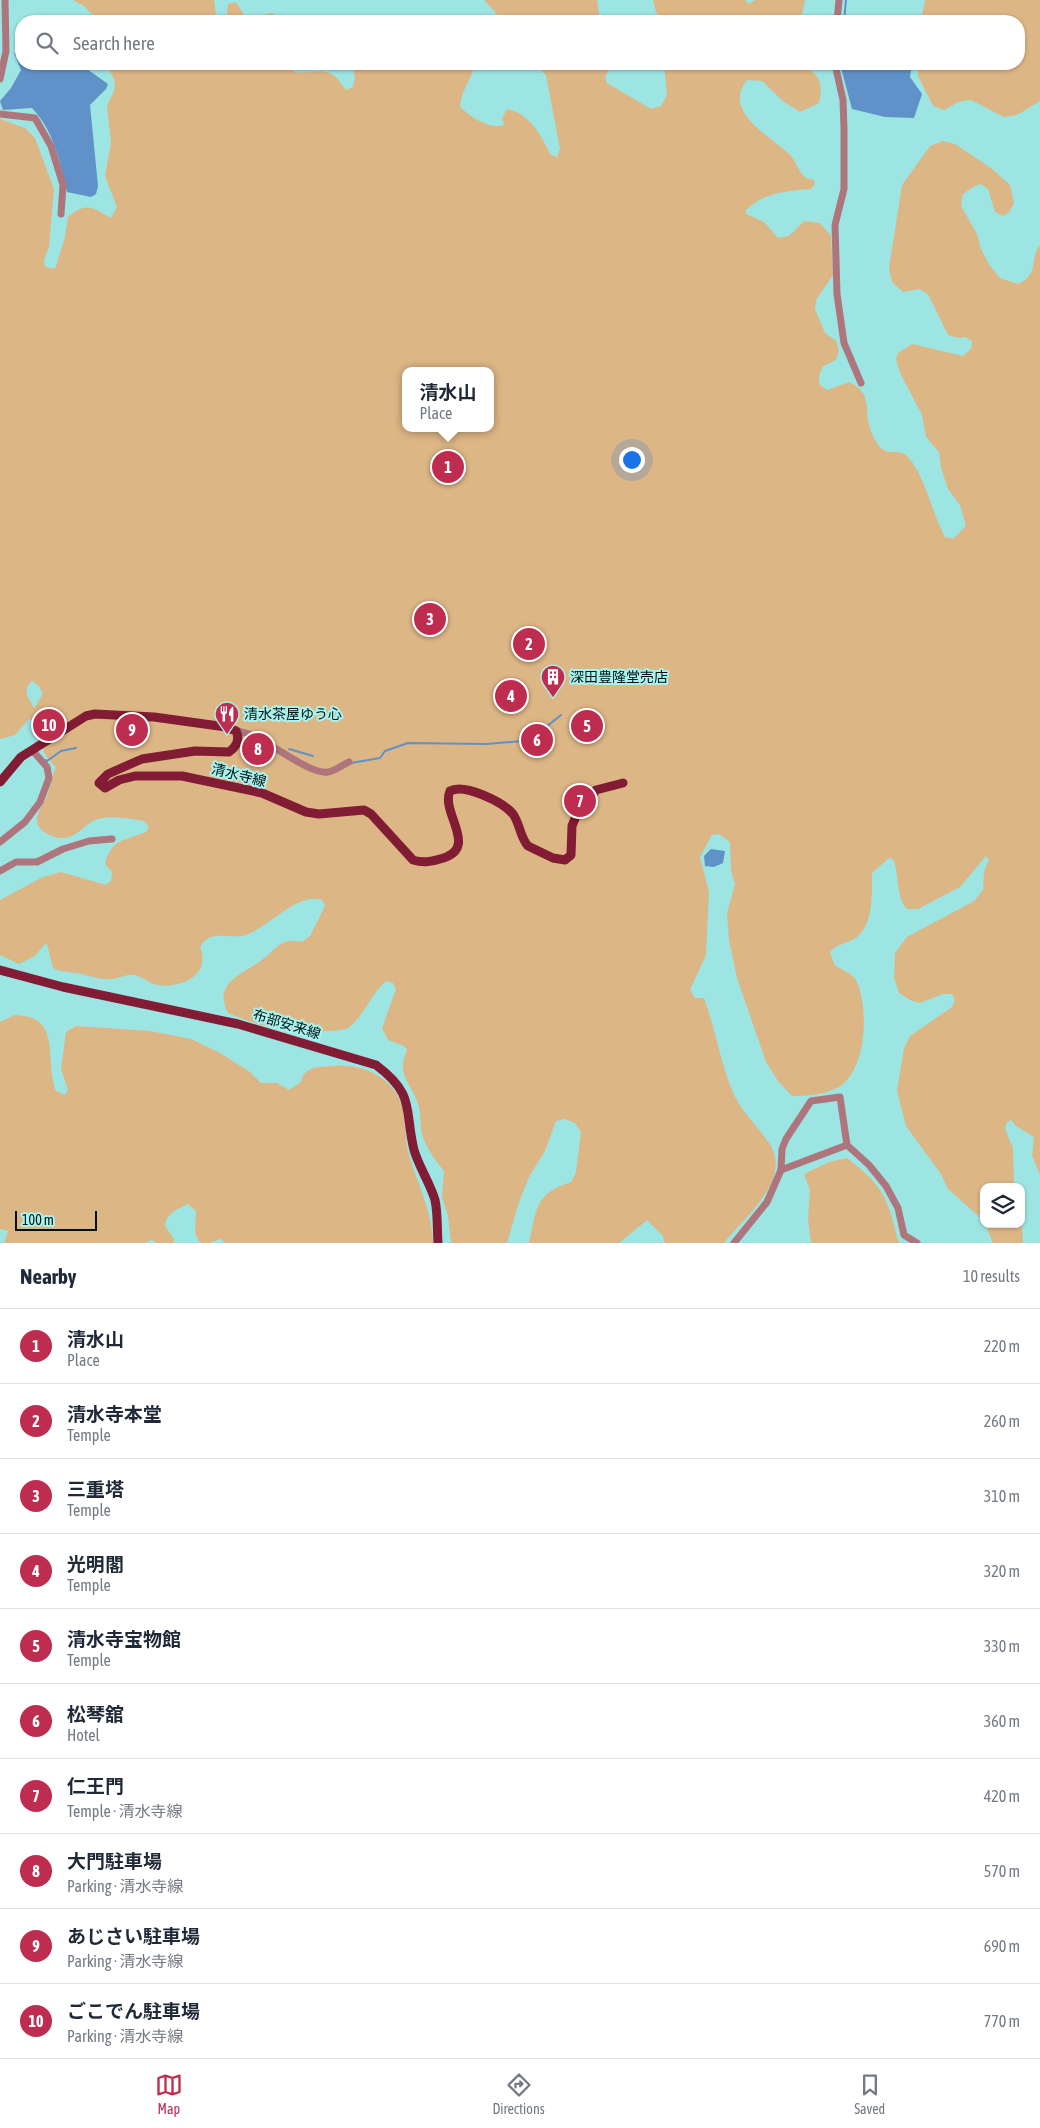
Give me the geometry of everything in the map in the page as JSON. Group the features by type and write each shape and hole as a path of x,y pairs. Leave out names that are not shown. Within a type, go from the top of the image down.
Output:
{"main road":[{"path":"0,782 11,767 32,750 78,720 95,714 154,717 236,730"},
{"name":"清水寺線","path":"236,730 238,741 229,752 195,751 142,759 108,774 99,783 105,788 119,780 134,776 182,776 262,793 306,812 319,814 364,810 371,814 413,860 422,863 448,857 458,845 459,837 448,799 450,791 460,788 503,806 516,819 528,846 553,858 565,860 571,855 572,826 593,794 599,788 624,782"},
{"name":"布部安来線","path":"0,970 63,987 238,1024 376,1065 401,1090 408,1106 414,1150 435,1201 438,1243"}],"street":[{"path":"0,79 6,51 5,0"},
{"path":"838,15 839,0"},
{"path":"836,70 843,100 844,128 844,189 836,225 837,294 844,343 861,383"},
{"path":"0,114 35,118 51,146 63,185 61,214"},
{"path":"236,730 255,736 307,766 323,772 330,772 348,762"},
{"path":"0,842 24,822 40,802 49,778 47,767 32,750"},
{"path":"0,871 16,862 36,862 63,848 89,841 112,839"},
{"path":"734,1243 767,1202 781,1170 782,1149 796,1121 814,1100 840,1097 847,1144 869,1165 886,1186 898,1208 904,1235 917,1243"},
{"path":"781,1170 847,1144"}],"shaded area":[{"path":"73,0 214,0 216,15 93,15 84,6"},
{"path":"484,0 597,0 599,15 498,15"},
{"path":"653,0 745,0 749,4 755,0 805,0 802,15 658,15"},
{"path":"925,0 1040,0 1040,101 1017,115 1004,117 971,100 958,102 944,110 933,106 918,76 918,70 1025,70 1025,15 922,15"},
{"path":"236,2 244,15 227,15 228,4"},
{"path":"109,70 320,71 336,77 346,90 353,87 355,78 353,70 473,70 462,96 460,107 469,115 492,126 504,125 502,118 507,109 523,116 539,133 551,155 557,157 560,149 546,75 541,70 609,70 605,77 607,83 651,109 661,106 667,95 665,70 810,70 815,74 820,83 819,103 800,112 784,102 762,81 747,80 741,92 740,102 751,122 789,154 802,174 808,179 814,180 815,184 811,189 785,192 761,199 746,210 746,214 764,222 778,238 789,236 804,221 820,223 831,236 833,275 816,300 815,309 825,333 836,341 839,350 836,360 823,366 819,376 819,384 827,390 849,382 862,391 865,397 869,424 876,441 885,451 899,452 908,457 924,484 945,537 953,539 966,526 960,505 948,489 941,468 939,452 926,437 922,415 900,373 896,359 898,353 912,344 963,356 971,349 972,341 965,337 958,338 948,335 928,294 919,289 903,292 892,282 889,268 902,185 930,146 943,141 955,144 991,168 1010,185 1014,203 1009,212 1003,216 995,212 988,189 981,184 963,194 961,206 977,234 981,249 990,266 1000,278 1018,284 1025,280 1032,271 1035,256 1040,245 1040,1174 1032,1156 1034,1137 1016,1126 1011,1120 1007,1122 1005,1129 1013,1148 1014,1183 980,1183 980,1217 948,1189 941,1174 906,1126 897,1091 904,1048 910,1036 952,1007 955,1000 952,994 943,994 920,1003 910,1000 899,993 894,978 895,953 907,937 974,901 983,890 984,871 989,860 986,856 960,887 918,909 907,909 903,904 893,859 889,858 872,873 870,909 861,934 830,952 836,966 855,979 861,994 864,1023 860,1055 847,1080 837,1088 815,1095 792,1096 778,1081 766,1062 737,978 729,940 727,913 735,884 731,871 730,842 719,834 712,835 700,857 709,892 706,955 690,990 695,998 704,998 735,1098 769,1143 775,1157 775,1170 771,1184 753,1210 724,1243 664,1243 663,1236 647,1220 619,1243 529,1243 539,1204 550,1192 571,1182 576,1172 581,1132 575,1123 564,1119 556,1121 545,1151 529,1177 519,1202 507,1243 451,1243 448,1216 442,1196 444,1171 428,1149 422,1134 419,1107 404,1073 404,1059 407,1050 404,1046 388,1040 382,1028 396,989 393,983 386,981 354,1023 348,1028 341,1030 302,1031 265,1026 228,1013 224,1003 224,994 227,987 239,975 262,960 279,945 288,941 302,942 310,936 325,906 322,900 312,899 303,901 246,935 215,936 209,938 200,947 203,957 202,965 198,972 192,978 176,985 157,985 135,975 108,979 59,971 53,968 47,944 35,956 19,964 0,955 0,900 43,877 61,872 106,885 111,881 112,872 105,864 111,849 125,839 146,832 149,827 144,821 109,817 89,823 70,837 60,838 49,835 40,828 37,819 56,767 43,749 43,740 30,718 15,735 0,739 0,119 25,128 35,138 54,189 49,247 44,260 45,267 55,269 65,237 68,217 80,209 89,208 111,218 117,207 105,176 111,142 107,106 114,91 115,81","holes":["32,681 39,686 43,694 34,708 26,691"]},
{"path":"15,1015 30,1017 40,1023 46,1031 56,1091 65,1095 68,1090 61,1069 66,1032 76,1026 150,1031 191,1039 220,1053 250,1072 261,1083 277,1083 289,1090 301,1082 308,1071 326,1066 343,1065 355,1067 377,1075 395,1091 404,1113 408,1150 430,1220 433,1243 226,1243 220,1239 210,1243 200,1243 195,1233 196,1211 188,1204 173,1212 166,1222 165,1226 174,1239 174,1243 155,1243 152,1239 146,1243 4,1243 8,1231 0,1229 0,1022"},
{"path":"847,1158 868,1176 882,1193 891,1213 898,1241 902,1243 811,1243 808,1219 810,1190 804,1174 829,1162"},
{"path":"987,1228 1022,1228 1023,1243 993,1243"}],"water":[{"path":"21,70 88,70 108,84 106,89 90,105 98,186 96,194 91,197 67,192 59,158 51,137 40,117 32,108 3,110 0,101 11,88"},
{"path":"842,70 911,70 910,77 922,94 914,118 885,117 852,109"},
{"path":"711,849 725,851 723,863 714,867 705,866 704,856"}],"waterway":[{"path":"845,15 846,0"},
{"path":"541,731 561,715"},
{"path":"351,763 380,758 385,751 408,743 486,744 523,741"},
{"path":"45,760 47,761 61,751 76,748"},
{"path":"289,749 313,756"}],"place":[{"name":"清水山","path":"448,467"},
{"name":"三重塔","path":"430,619"},
{"name":"清水寺本堂","path":"529,644"},
{"name":"光明閣","path":"511,696"},
{"name":"深田豊隆堂売店","path":"553,698"},
{"name":"ごこでん駐車場","path":"49,725"},
{"name":"清水寺宝物館","path":"587,726"},
{"name":"あじさい駐車場","path":"132,730"},
{"name":"清水茶屋ゆう心","path":"227,735"},
{"name":"松琴舘","path":"537,740"},
{"name":"大門駐車場","path":"258,749"},
{"name":"仁王門","path":"580,801"}]}
